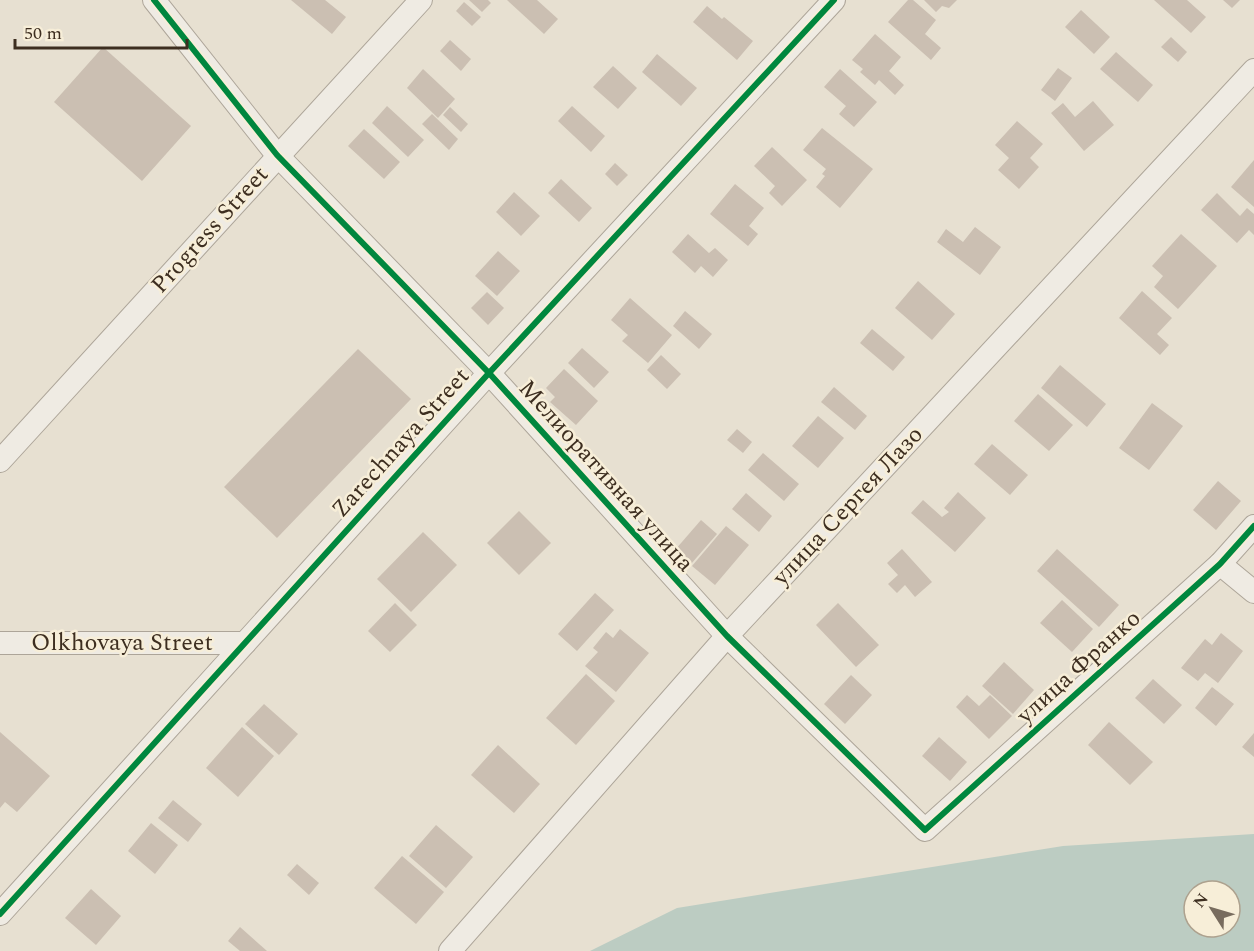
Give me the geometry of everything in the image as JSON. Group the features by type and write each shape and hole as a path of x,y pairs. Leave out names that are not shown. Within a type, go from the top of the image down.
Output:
{"street":[{"name":"Мелиоративная улица","path":"154,0 277,155 489,373 727,636 925,830"},
{"name":"Progress Street","path":"0,461 277,155 421,0"},
{"name":"Zarechnaya Street","path":"0,914 489,373 834,0"},
{"name":"улица Сергея Лазо","path":"450,951 727,636 1254,70"},
{"name":"улица Франко","path":"925,830 1220,564 1254,526"},
{"path":"1220,564 1254,592"},
{"name":"Olkhovaya Street","path":"0,643 245,643"}],"shaded area":[{"path":"1254,834 1254,951 590,951 677,908 1063,846"}],"building":[{"path":"291,0 325,0 346,17 332,34"},
{"path":"469,0 488,0 491,3 482,12"},
{"path":"507,0 537,0 558,19 544,34"},
{"path":"908,0 913,0 936,20 925,34 941,48 931,60 888,22"},
{"path":"924,0 957,0 949,8 942,6 936,12"},
{"path":"1154,0 1187,0 1206,17 1191,33"},
{"path":"1223,0 1240,0 1232,8"},
{"path":"464,2 481,17 472,26 456,11"},
{"path":"707,6 753,41 737,60 693,22"},
{"path":"1081,10 1110,37 1094,54 1065,27"},
{"path":"875,34 901,57 889,71 904,85 895,95 879,80 875,85 860,72 863,69 852,60"},
{"path":"1171,37 1187,52 1178,62 1161,47"},
{"path":"450,40 471,59 461,71 440,51"},
{"path":"103,47 191,126 142,181 54,102"},
{"path":"1116,52 1153,85 1138,102 1100,69"},
{"path":"657,54 697,88 681,106 642,72"},
{"path":"613,66 637,88 618,109 593,87"},
{"path":"1058,68 1072,78 1055,101 1041,90"},
{"path":"423,69 455,99 438,118 407,88"},
{"path":"840,69 877,102 854,127 839,114 846,106 824,87"},
{"path":"1093,101 1114,125 1084,151 1051,113 1063,103 1075,117"},
{"path":"387,106 424,140 408,157 372,123"},
{"path":"572,106 605,136 591,152 558,121"},
{"path":"450,107 468,124 461,132 443,115"},
{"path":"432,114 458,139 449,150 422,124"},
{"path":"1017,121 1043,144 1030,158 1039,167 1019,189 998,170 1009,158 995,145"},
{"path":"822,128 873,169 840,208 816,187 825,176 822,174 826,169 803,150"},
{"path":"364,129 400,162 384,179 348,146"},
{"path":"772,147 807,180 782,206 769,193 775,186 754,166"},
{"path":"1254,160 1254,207 1231,187"},
{"path":"615,163 628,175 617,186 605,174"},
{"path":"561,179 592,208 579,222 548,193"},
{"path":"735,184 764,208 749,226 758,234 748,246 710,214"},
{"path":"514,192 540,216 521,236 496,212"},
{"path":"1217,193 1240,216 1247,208 1254,214 1254,235 1249,230 1237,243 1201,210"},
{"path":"975,227 1001,247 980,275 937,242 946,229 963,242"},
{"path":"688,234 709,253 715,248 728,260 713,277 701,266 695,273 672,252"},
{"path":"1181,234 1217,266 1178,309 1154,287 1163,276 1152,266"},
{"path":"498,251 520,271 497,296 475,276"},
{"path":"918,281 955,314 932,340 895,308"},
{"path":"1142,291 1172,318 1157,334 1169,345 1160,355 1119,318"},
{"path":"487,292 504,308 488,325 471,308"},
{"path":"630,298 672,335 648,363 622,341 628,335 611,320"},
{"path":"685,311 712,334 699,349 673,326"},
{"path":"872,329 905,357 893,371 860,343"},
{"path":"582,348 609,372 594,388 568,363"},
{"path":"358,349 411,399 277,538 224,487"},
{"path":"661,355 681,374 667,389 647,370"},
{"path":"1060,365 1106,404 1087,427 1041,388"},
{"path":"564,369 598,401 576,425 550,402 555,397 546,388"},
{"path":"834,387 867,416 855,430 821,402"},
{"path":"1038,394 1073,425 1049,451 1014,421"},
{"path":"1152,403 1183,426 1149,470 1119,448"},
{"path":"818,416 844,438 818,468 792,446"},
{"path":"737,429 752,442 743,453 727,440"},
{"path":"992,444 1028,475 1010,495 974,464"},
{"path":"763,453 799,484 784,501 748,470"},
{"path":"1218,481 1241,501 1216,530 1193,510"},
{"path":"958,492 986,518 955,552 911,513 923,500 942,517 949,512 944,508"},
{"path":"746,493 772,516 759,532 732,509"},
{"path":"519,511 551,543 519,575 487,543"},
{"path":"701,520 717,534 691,564 675,550"},
{"path":"726,526 749,545 715,585 692,566"},
{"path":"423,532 457,565 411,612 377,579"},
{"path":"902,549 932,582 915,597 905,585 897,593 888,584 898,575 887,563"},
{"path":"1057,549 1119,605 1099,627 1037,571"},
{"path":"595,593 614,610 577,651 558,634"},
{"path":"1062,600 1093,629 1072,652 1040,623"},
{"path":"395,603 417,625 390,652 368,631"},
{"path":"838,603 879,645 856,667 816,625"},
{"path":"620,629 649,653 616,692 585,666 598,652 593,648 606,632 613,638"},
{"path":"1221,633 1243,651 1218,683 1205,673 1198,681 1181,668 1205,639 1212,645"},
{"path":"1004,662 1034,690 1013,714 982,686"},
{"path":"586,674 615,701 576,745 546,718"},
{"path":"851,675 872,695 845,724 824,704"},
{"path":"1153,679 1182,705 1164,724 1135,698"},
{"path":"1212,687 1234,704 1216,726 1195,708"},
{"path":"967,695 979,706 990,695 1012,716 989,739 956,707"},
{"path":"264,704 298,734 279,755 245,724"},
{"path":"1109,722 1153,762 1130,785 1088,745"},
{"path":"242,727 274,756 238,797 206,768"},
{"path":"0,732 50,776 17,812 5,802 0,808"},
{"path":"1254,733 1254,757 1242,747"},
{"path":"939,737 967,762 950,781 922,756"},
{"path":"498,745 540,784 514,813 471,775"},
{"path":"173,800 202,824 188,842 158,818"},
{"path":"151,823 178,845 155,874 128,851"},
{"path":"436,825 473,857 446,888 409,856"},
{"path":"402,856 444,892 416,924 374,888"},
{"path":"297,864 319,883 309,895 287,875"},
{"path":"91,889 121,916 96,945 65,918"},
{"path":"240,927 267,951 240,951 228,941"}],"cycle path":[{"path":"154,0 277,155 489,373 727,636 925,830 1220,564 1254,526"},
{"path":"0,914 489,373 834,0"}]}
